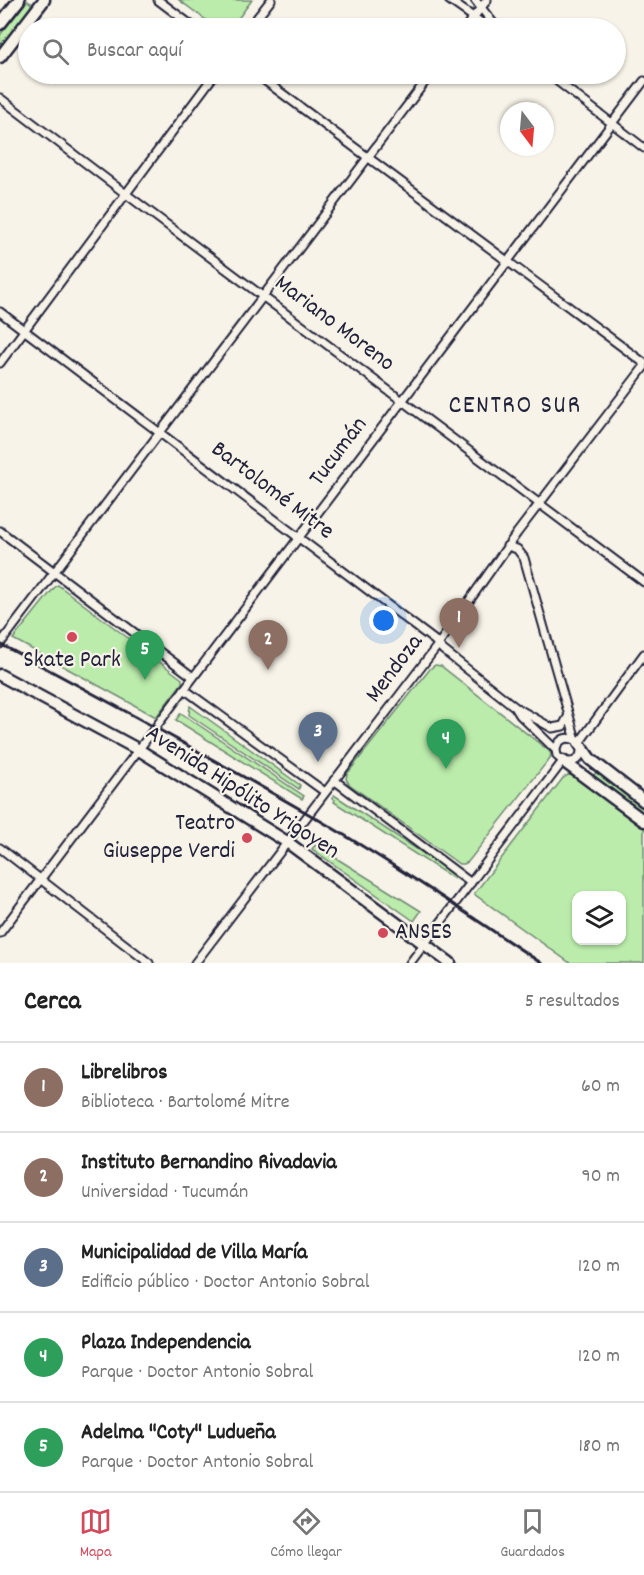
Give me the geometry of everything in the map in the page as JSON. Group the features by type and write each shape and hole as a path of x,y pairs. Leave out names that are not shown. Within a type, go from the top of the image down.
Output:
{"main road":[{"path":"0,24 19,0"},
{"path":"28,18 40,1"},
{"path":"0,57 18,32"},
{"name":"Avenida Hipólito Yrigoyen","path":"0,675 139,750 287,842 450,963"},
{"path":"577,742 590,759 644,801"},
{"name":"Bartolomé Mitre","path":"563,761 644,820"}],"street":[{"path":"158,0 182,18"},
{"path":"257,18 271,0"},
{"path":"449,0 474,18 487,0"},
{"path":"475,0 489,18"},
{"name":"Tucumán","path":"0,933 644,81"},
{"path":"0,363 208,84"},
{"path":"270,84 644,365"},
{"path":"0,644 423,84"},
{"path":"561,84 644,148"},
{"name":"Mariano Moreno","path":"0,98 644,582"},
{"name":"Bartolomé Mitre","path":"0,312 299,538 515,707 552,728 563,726 568,717"},
{"name":"Mendoza","path":"195,963 438,645 507,546 644,365"},
{"path":"0,531 193,677"},
{"path":"410,963 563,761 572,762 578,758 581,749 568,717 525,558 517,549 507,546"},
{"path":"577,742 644,654"},
{"path":"184,690 324,792"},
{"name":"Bartolomé Mitre","path":"515,707 520,716 556,750 557,756 563,761"},
{"path":"556,750 558,743 565,738 577,742"},
{"path":"334,780 471,883"},
{"path":"0,848 149,963"}],"green space":[{"path":"179,0 252,0 238,18 203,18"},
{"path":"27,1 31,3 31,7 23,18 18,18 18,24 0,48 0,35"},
{"name":"Skate Park","path":"58,585 182,679 182,683 156,717 13,639"},
{"path":"435,665 441,666 551,754 468,862 464,864 459,864 349,784 346,779 347,774"},
{"path":"190,706 300,785 299,789 189,715"},
{"path":"181,713 304,796 302,799 176,720"},
{"path":"597,771 644,807 644,815 593,776"},
{"path":"568,775 577,776 644,827 644,963 570,963 474,894 563,778"},
{"path":"334,795 461,878 460,881 334,802 332,798"},
{"path":"315,845 421,911 414,921 312,849"}],"railway":[{"path":"0,644 154,727 337,831 541,963"}],"place":[{"name":"Skate Park","path":"72,637"},
{"name":"Librelibros","path":"459,648"},
{"name":"Instituto Bernandino Rivadavia","path":"268,670"},
{"name":"Adelma \"Coty\" Ludueña","path":"145,680"},
{"name":"Municipalidad de Villa María","path":"318,762"},
{"name":"Plaza Independencia","path":"446,769"},
{"name":"Teatro Giuseppe Verdi","path":"247,838"},
{"name":"ANSES","path":"383,933"}],"district":[{"name":"CENTRO SUR","path":"515,406"}]}
